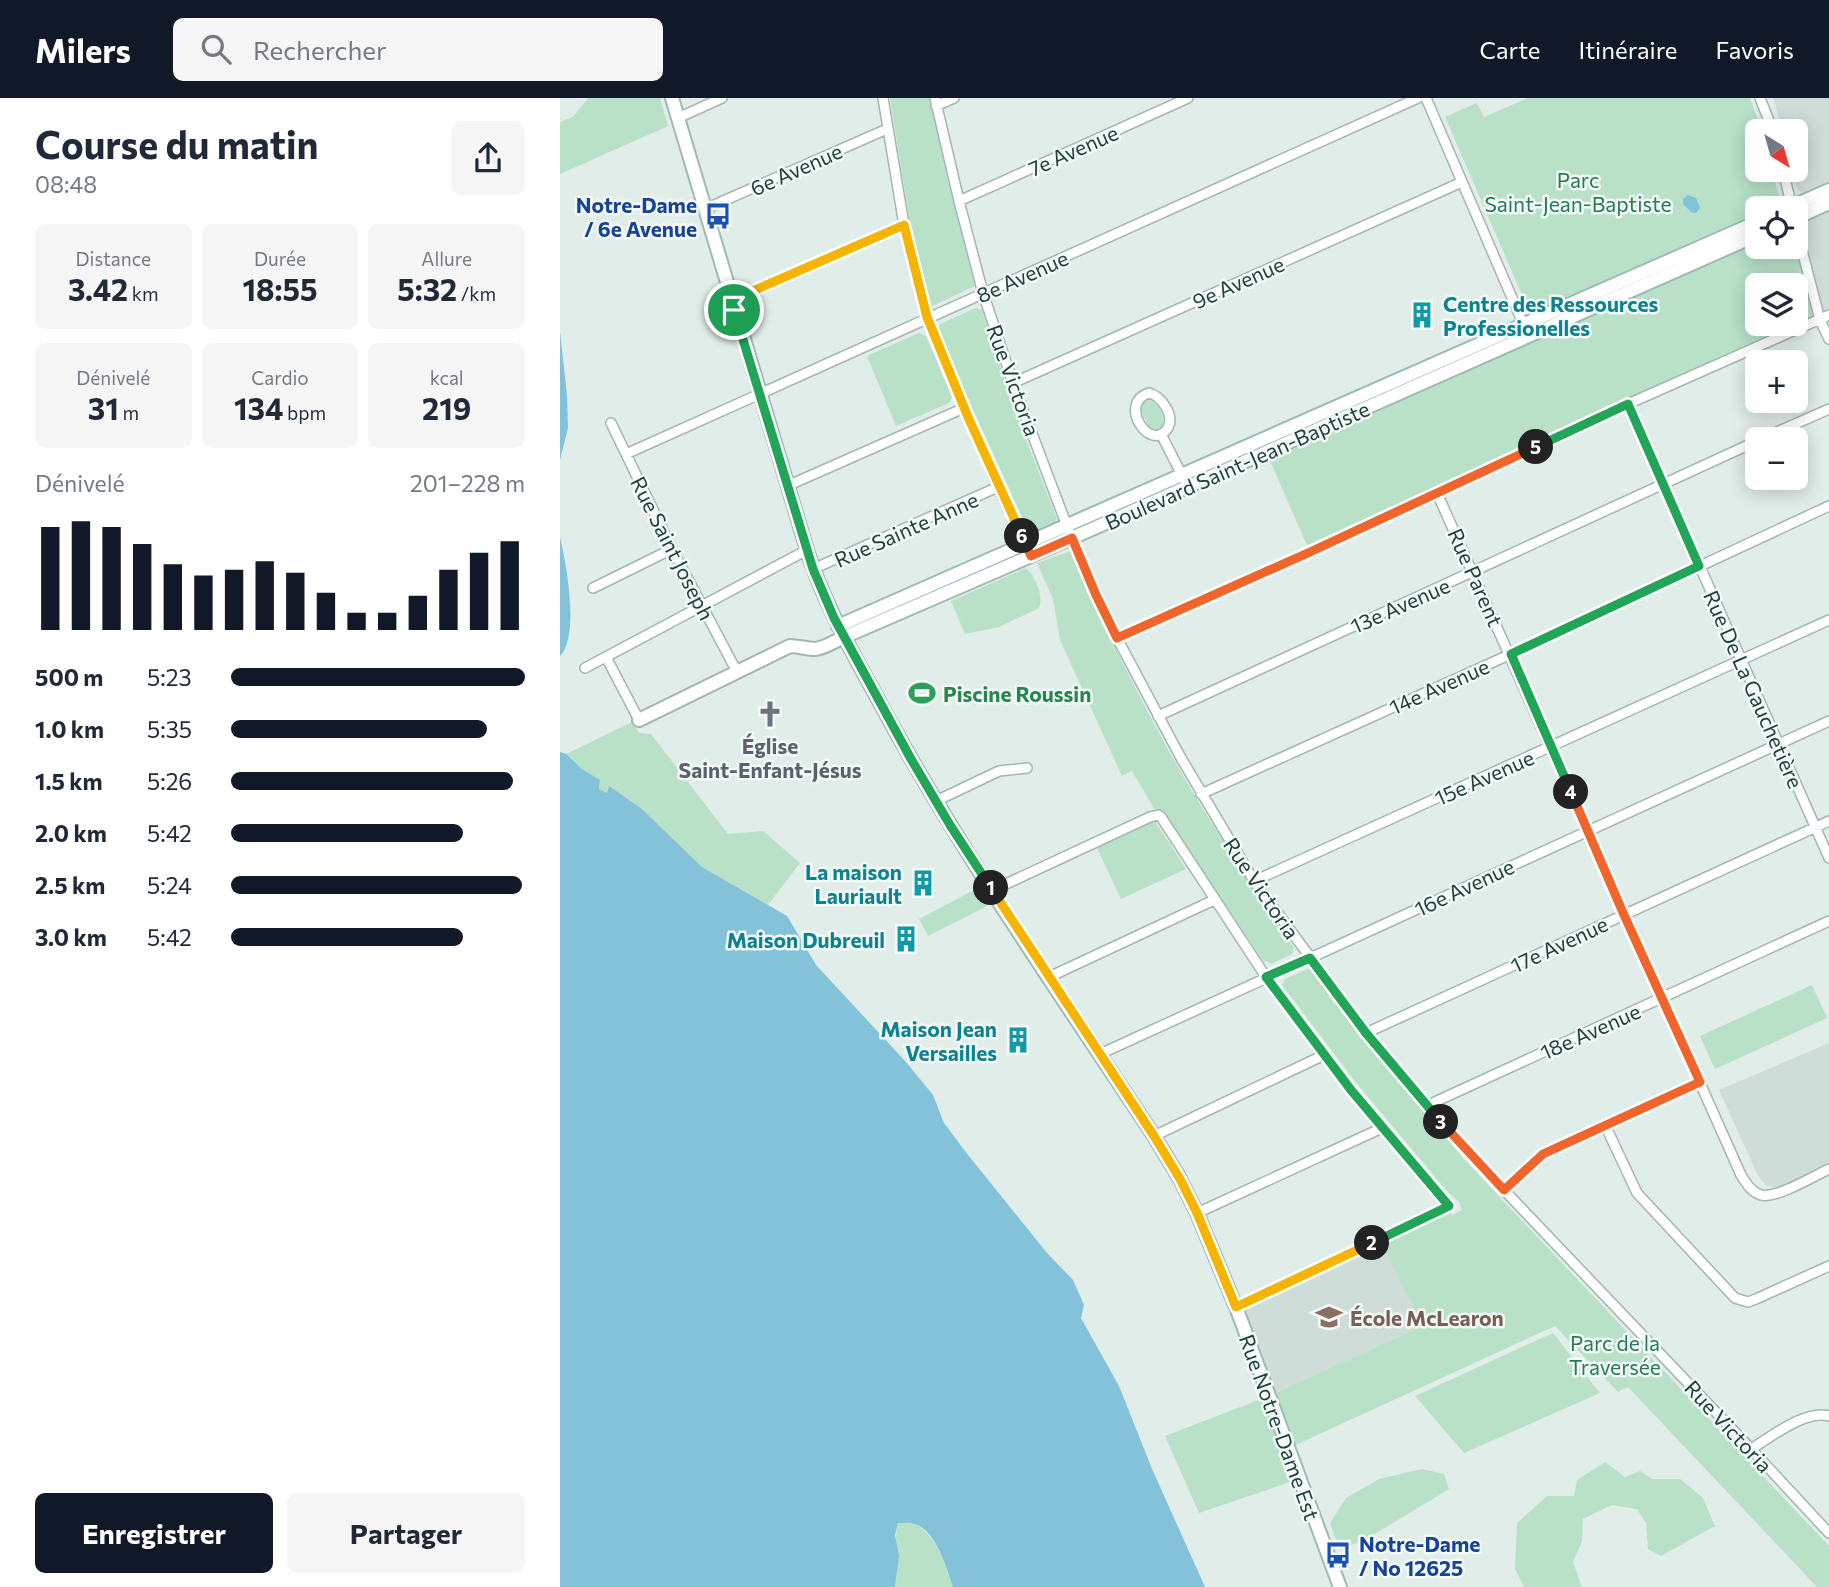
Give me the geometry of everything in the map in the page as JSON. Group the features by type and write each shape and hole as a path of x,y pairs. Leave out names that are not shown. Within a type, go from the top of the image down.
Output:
{"main road":[{"name":"Rue Notre-Dame Est","path":"672,98 813,569 841,631 936,801 1180,1179 1236,1307 1340,1587"},
{"path":"1808,201 1829,190"},
{"path":"1808,207 1829,204"},
{"name":"Boulevard Saint-Jean-Baptiste","path":"841,631 950,591 1236,466 1745,228"},
{"name":"Boulevard Saint-Jean-Baptiste","path":"639,720 790,646 813,649 823,647 841,631 944,578 1232,452 1745,240"},
{"path":"1232,452 1236,466"},
{"path":"944,578 950,591"}],"street":[{"path":"678,118 722,98"},
{"path":"883,98 904,225 927,317 998,487 1031,556"},
{"path":"936,102 954,98"},
{"name":"7e Avenue","path":"959,201 1188,98"},
{"name":"8e Avenue","path":"626,454 1418,98"},
{"path":"1426,98 1526,330"},
{"path":"1760,98 1768,119"},
{"name":"Rue Victoria","path":"936,102 983,293 1013,383 1072,538 1096,595 1158,716 1201,794 1255,881 1366,1033 1426,1106 1829,1533"},
{"name":"6e Avenue","path":"705,209 887,129"},
{"name":"9e Avenue","path":"1013,383 1462,182"},
{"path":"732,300 904,225"},
{"path":"1806,259 1829,339"},
{"path":"1117,638 1310,552 1628,404 1824,318"},
{"path":"1145,394 1157,396 1169,415 1170,423 1161,434 1148,434 1136,415 1136,404 1145,394"},
{"name":"Rue De La Gauchetière","path":"1628,404 1829,858"},
{"path":"787,486 964,408"},
{"name":"13e Avenue","path":"1788,427 1829,409"},
{"name":"Rue Saint Joseph","path":"611,423 672,549 737,672"},
{"path":"1161,434 1188,487"},
{"name":"13e Avenue","path":"1158,716 1745,446"},
{"name":"Rue Sainte Anne","path":"813,569 998,487"},
{"name":"Rue Parent","path":"1437,493 1741,1175 1758,1194 1773,1195 1829,1170"},
{"name":"14e Avenue","path":"1201,794 1829,506"},
{"path":"593,588 672,549"},
{"name":"Rue Sainte Anne","path":"585,668 807,550"},
{"name":"15e Avenue","path":"1255,881 1829,620"},
{"path":"606,657 639,720"},
{"name":"16e Avenue","path":"1100,1054 1829,721"},
{"path":"936,801 999,771 1027,768"},
{"path":"993,890 1158,815 1266,977 1324,1055 1449,1206 1236,1307"},
{"name":"17e Avenue","path":"1366,1033 1829,821"},
{"path":"1049,977 1214,900"},
{"name":"18e Avenue","path":"1426,1106 1829,921"},
{"path":"1154,1136 1324,1055"},
{"path":"1504,1190 1543,1154 1700,1082"},
{"path":"1606,1126 1637,1193 1735,1298 1748,1302 1829,1266"},
{"path":"1197,1213 1382,1128"},
{"path":"1751,1449 1802,1419 1814,1415 1829,1416"}],"shaded area":[{"path":"1773,98 1829,98 1829,183 1803,193 1798,191 1796,182 1808,182 1808,119 1779,119"},
{"path":"1829,203 1829,315 1820,320 1806,259 1808,259 1808,213"},
{"path":"1829,1043 1829,1164 1778,1189 1766,1185 1758,1176 1719,1090"},
{"name":"École McLearon","path":"1380,1239 1424,1326 1269,1396 1236,1307"}],"green space":[{"path":"588,98 660,98 668,126 560,174 560,122 573,117"},
{"path":"890,98 930,98 975,286 930,307 910,223"},
{"name":"Parc Saint-Jean-Baptiste","path":"1528,98 1750,98 1758,119 1745,119 1745,182 1775,182 1779,196 1745,196 1745,218 1534,312 1529,311 1445,117 1477,103 1484,117"},
{"path":"1745,240 1745,259 1804,259 1808,273 1745,273 1745,336 1785,336 1754,350 1745,350 1745,354 1310,552 1266,452"},
{"path":"1808,274 1820,320 1808,325"},
{"path":"976,308 982,310 1014,409 1057,519 1056,525 1033,535 1025,535 1023,519 938,328 940,324"},
{"path":"919,333 926,336 952,397 949,403 896,426 867,356"},
{"path":"1149,400 1156,404 1162,414 1163,425 1157,430 1149,427 1141,411 1142,403"},
{"path":"1071,551 1125,668 1170,753 1212,823 1294,948 1292,954 1271,964 1264,962 1164,813 1155,810 1132,771 1122,776 1060,640 1053,599 1037,563"},
{"path":"1026,568 1038,586 1039,608 999,627 965,634 951,601"},
{"path":"632,722 639,733 651,734 728,834 763,831 800,863 768,905 702,867 642,809 609,787 607,793 599,789 600,780 582,769 566,754"},
{"path":"1155,821 1186,869 1121,899 1097,848"},
{"path":"976,889 987,906 928,936 919,919"},
{"name":"Parc de la Traversée","path":"1310,968 1357,1030 1462,1157 1829,1546 1829,1587 1817,1587 1628,1387 1618,1392 1555,1326 1289,1448 1299,1479 1199,1513 1165,1436 1269,1396 1423,1326 1380,1239 1448,1207 1452,1215 1462,1210 1459,1202 1354,1080 1282,985 1285,979"},
{"path":"1812,985 1827,1018 1715,1069 1700,1036"},
{"path":"1553,1333 1600,1393 1464,1453 1415,1396"},
{"path":"1605,1462 1625,1477 1640,1471 1652,1479 1680,1479 1703,1498 1715,1526 1661,1556 1648,1549 1646,1523 1637,1509 1612,1505 1583,1519 1582,1541 1573,1562 1582,1587 1524,1587 1515,1569 1517,1523 1547,1496 1574,1496 1577,1480"},
{"path":"1422,1469 1444,1474 1449,1489 1370,1537 1340,1550 1330,1523 1346,1498 1379,1479"},
{"path":"912,1522 934,1542 953,1587 895,1587 898,1523"}],"water":[{"path":"1688,195 1696,198 1700,208 1696,213 1683,204 1683,199"},
{"path":"560,332 568,428 560,460"},
{"path":"560,537 568,581 570,616 566,646 560,656"},
{"path":"560,752 600,780 599,789 607,793 609,786 642,809 702,867 787,916 816,965 933,1095 944,1123 968,1155 1047,1253 1073,1280 1084,1305 1081,1318 1119,1386 1152,1469 1205,1587 953,1587 940,1551 929,1534 915,1524 898,1523 895,1535 899,1555 895,1587 560,1587"}],"place":[{"name":"Notre-Dame / 6e Avenue","path":"718,216"},
{"name":"Centre des Ressources Professionelles","path":"1422,315"},
{"name":"Piscine Roussin","path":"922,693"},
{"name":"Église Saint-Enfant-Jésus","path":"770,714"},
{"name":"La maison Lauriault","path":"923,883"},
{"name":"Maison Dubreuil","path":"906,939"},
{"name":"Maison Jean Versailles","path":"1018,1040"},
{"name":"École McLearon","path":"1329,1317"},
{"name":"Notre-Dame / No 12625","path":"1338,1555"}],"route":[{"path":"904,225 927,317 998,487 1031,556 1072,538 1117,638 1310,552 1628,404 1699,566 1511,654 1700,1082 1543,1154 1504,1190 1426,1106 1366,1033 1310,958 1266,977 1351,1090 1449,1206 1236,1307 1180,1179 950,825 836,623 813,569 734,310 732,300 904,225"}]}
